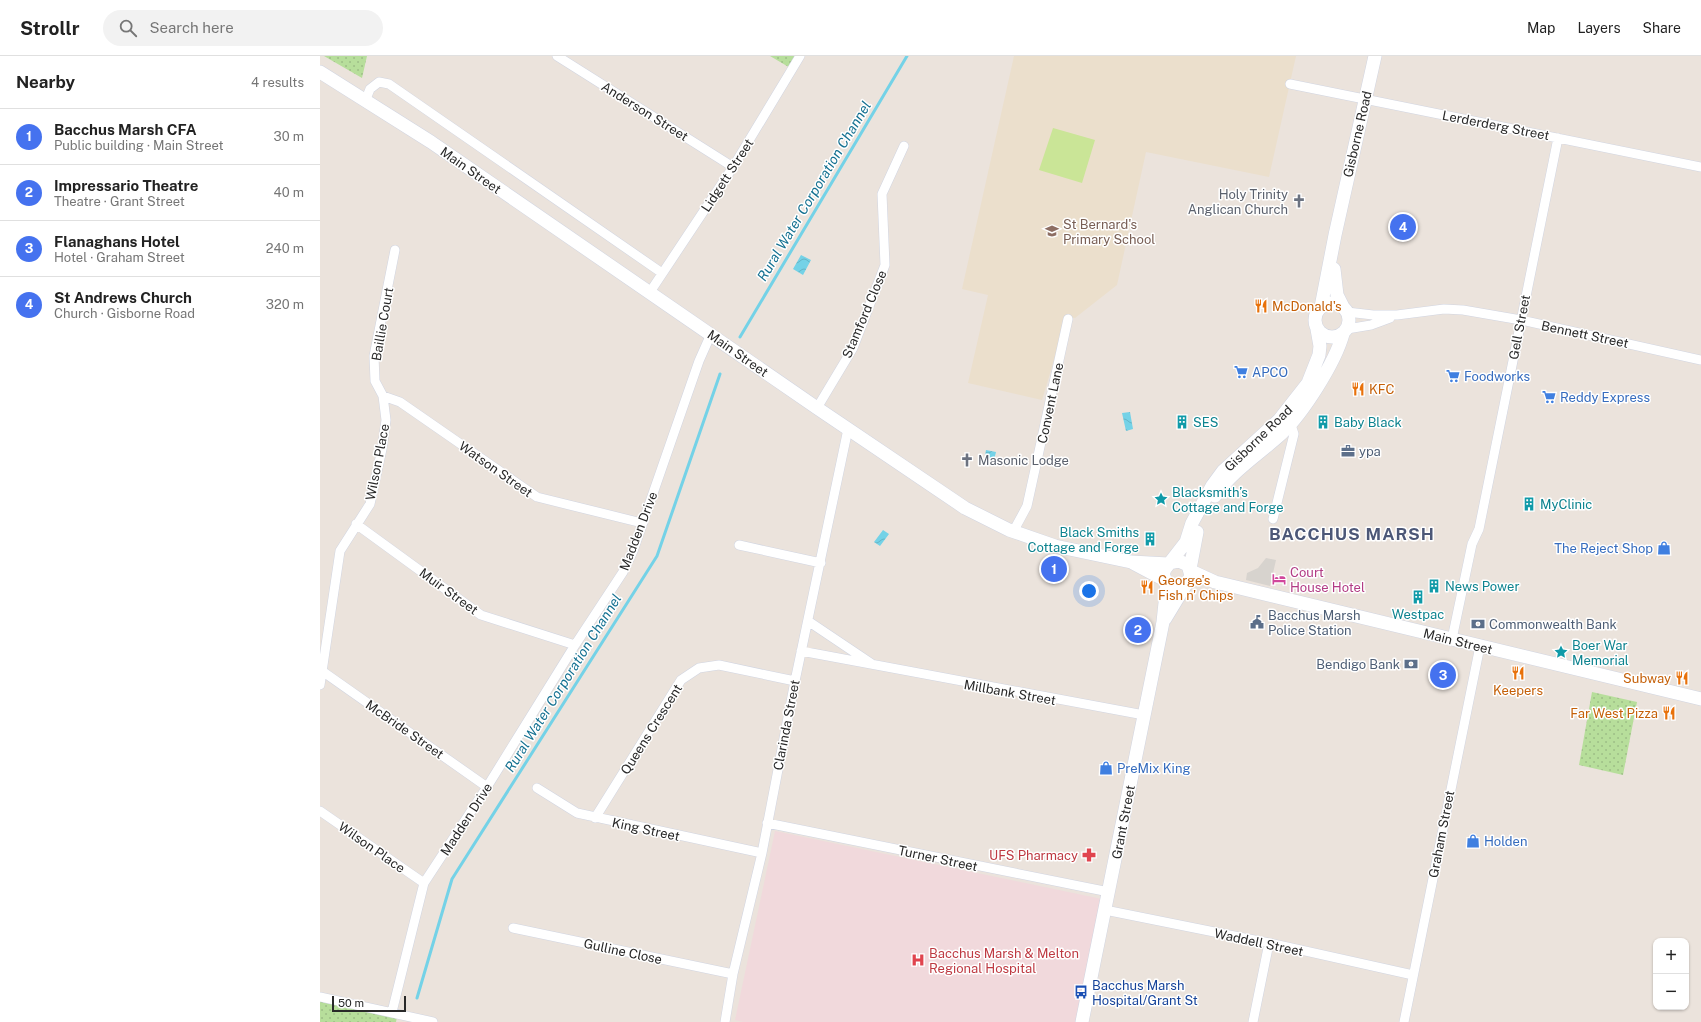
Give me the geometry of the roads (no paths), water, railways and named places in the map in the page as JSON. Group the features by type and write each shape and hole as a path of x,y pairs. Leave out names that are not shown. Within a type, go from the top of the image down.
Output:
{"main road":[{"name":"Gisborne Road","path":"1321,307 1335,235 1375,56"},
{"name":"Main Street","path":"320,72 366,99 431,142 939,492 986,519 1013,532 1055,546 1132,562 1169,564"},
{"name":"Gisborne Road","path":"1335,235 1334,283 1337,295 1345,309"},
{"path":"1332,303 1345,309 1350,323 1345,332 1332,338 1321,334 1317,329 1315,317 1321,307 1332,303"},
{"name":"Gisborne Road","path":"1169,564 1186,542 1199,508 1223,471 1279,420 1308,383 1319,355 1320,346 1317,329"},
{"name":"Gisborne Road","path":"1191,570 1193,548 1199,524 1220,489 1238,470 1283,432 1304,407 1338,351 1345,332"},
{"path":"1174,561 1184,562 1191,570 1191,576 1186,585 1176,588 1166,582 1163,574 1169,564 1174,561"},
{"name":"Main Street","path":"1132,562 1166,582"},
{"name":"Main Street","path":"1191,570 1215,582 1701,699"},
{"name":"Grant Street","path":"1082,1022 1163,622 1166,582"},
{"name":"Main Street","path":"1186,585 1215,582"},
{"name":"Grant Street","path":"1163,622 1186,585"}],"street":[{"name":"Anderson Street","path":"557,56 733,167"},
{"name":"Lidgett Street","path":"650,292 733,167 800,56"},
{"name":"Main Street","path":"366,99 370,89 380,82 389,84 662,273"},
{"name":"Lerderderg Street","path":"1290,84 1701,167"},
{"name":"Gell Street","path":"1452,639 1472,544 1475,540 1558,138"},
{"name":"Stamford Close","path":"817,408 853,348 885,265 882,194 904,146"},
{"name":"Baillie Court","path":"384,396 375,381 374,356 395,250"},
{"name":"Bennett Street","path":"1345,309 1373,315 1396,315 1444,309 1463,310 1520,320 1701,360"},
{"name":"Bennett Street","path":"1345,332 1371,325 1396,315"},
{"name":"Convent Lane","path":"1013,532 1027,506 1068,319"},
{"name":"Madden Drive","path":"392,1012 424,882 487,786 575,645 624,572 633,551 699,361 711,334"},
{"name":"Watson Street","path":"384,396 400,402 537,497 642,523"},
{"name":"Wilson Place","path":"320,685 340,551 370,504 386,420 384,396"},
{"path":"1273,519 1294,434 1290,422"},
{"name":"Clarinda Street","path":"725,1022 733,974 762,853 801,651 821,563 848,429"},
{"name":"Muir Street","path":"356,524 482,615 575,645"},
{"path":"738,545 821,563"},
{"name":"Millbank Street","path":"808,621 877,667"},
{"name":"Graham Street","path":"1404,1022 1480,646"},
{"name":"Millbank Street","path":"801,651 877,667 1144,715"},
{"name":"Queens Crescent","path":"596,818 681,680 699,668 719,665 795,681"},
{"name":"McBride Street","path":"322,671 487,786"},
{"name":"King Street","path":"537,788 577,813 762,853"},
{"name":"Wilson Place","path":"320,811 424,882"},
{"name":"Turner Street","path":"767,823 1109,892"},
{"name":"Waddell Street","path":"1105,910 1269,943 1413,975"},
{"name":"Gulline Close","path":"513,928 733,974"},
{"path":"1253,1022 1269,943"},
{"path":"320,997 433,1022"}],"water":[{"path":"801,255 811,260 803,275 793,269"},
{"path":"1130,412 1133,429 1126,431 1122,413"},
{"path":"986,450 996,452 993,464 984,462"},
{"path":"883,530 889,534 880,546 874,542"}],"waterway":[{"name":"Rural Water Corporation Channel","path":"740,337 907,56"},
{"name":"Rural Water Corporation Channel","path":"417,998 452,879 657,556 720,374"}],"place":[{"name":"Holy Trinity Anglican Church","path":"1299,201"},
{"name":"St Andrews Church","path":"1403,227"},
{"name":"St Bernard's Primary School","path":"1052,231"},
{"name":"McDonald's","path":"1261,306"},
{"name":"APCO","path":"1241,372"},
{"name":"Foodworks","path":"1453,376"},
{"name":"KFC","path":"1358,389"},
{"name":"Reddy Express","path":"1549,397"},
{"name":"SES","path":"1182,422"},
{"name":"Baby Black","path":"1323,422"},
{"name":"ypa","path":"1348,451"},
{"name":"Masonic Lodge","path":"967,460"},
{"name":"Blacksmith’s Cottage and Forge","path":"1161,499"},
{"name":"MyClinic","path":"1529,504"},
{"name":"Black Smiths Cottage and Forge","path":"1150,539"},
{"name":"The Reject Shop","path":"1664,548"},
{"name":"Bacchus Marsh CFA","path":"1054,569"},
{"name":"Court House Hotel","path":"1279,579"},
{"name":"News Power","path":"1434,586"},
{"name":"George's Fish n' Chips","path":"1147,587"},
{"name":"Westpac","path":"1418,597"},
{"name":"Bacchus Marsh Police Station","path":"1257,622"},
{"name":"Commonwealth Bank","path":"1478,624"},
{"name":"Impressario Theatre","path":"1138,630"},
{"name":"Boer War Memorial","path":"1561,652"},
{"name":"Bendigo Bank","path":"1411,664"},
{"name":"Keepers","path":"1518,673"},
{"name":"Flanaghans Hotel","path":"1443,675"},
{"name":"Subway","path":"1682,678"},
{"name":"Far West Pizza","path":"1669,713"},
{"name":"PreMix King","path":"1106,768"},
{"name":"Holden","path":"1473,841"},
{"name":"UFS Pharmacy","path":"1089,855"},
{"name":"Bacchus Marsh & Melton Regional Hospital","path":"918,960"},
{"name":"Bacchus Marsh Hospital/Grant St","path":"1081,992"}],"district":[{"name":"BACCHUS MARSH","path":"1352,534"}]}
